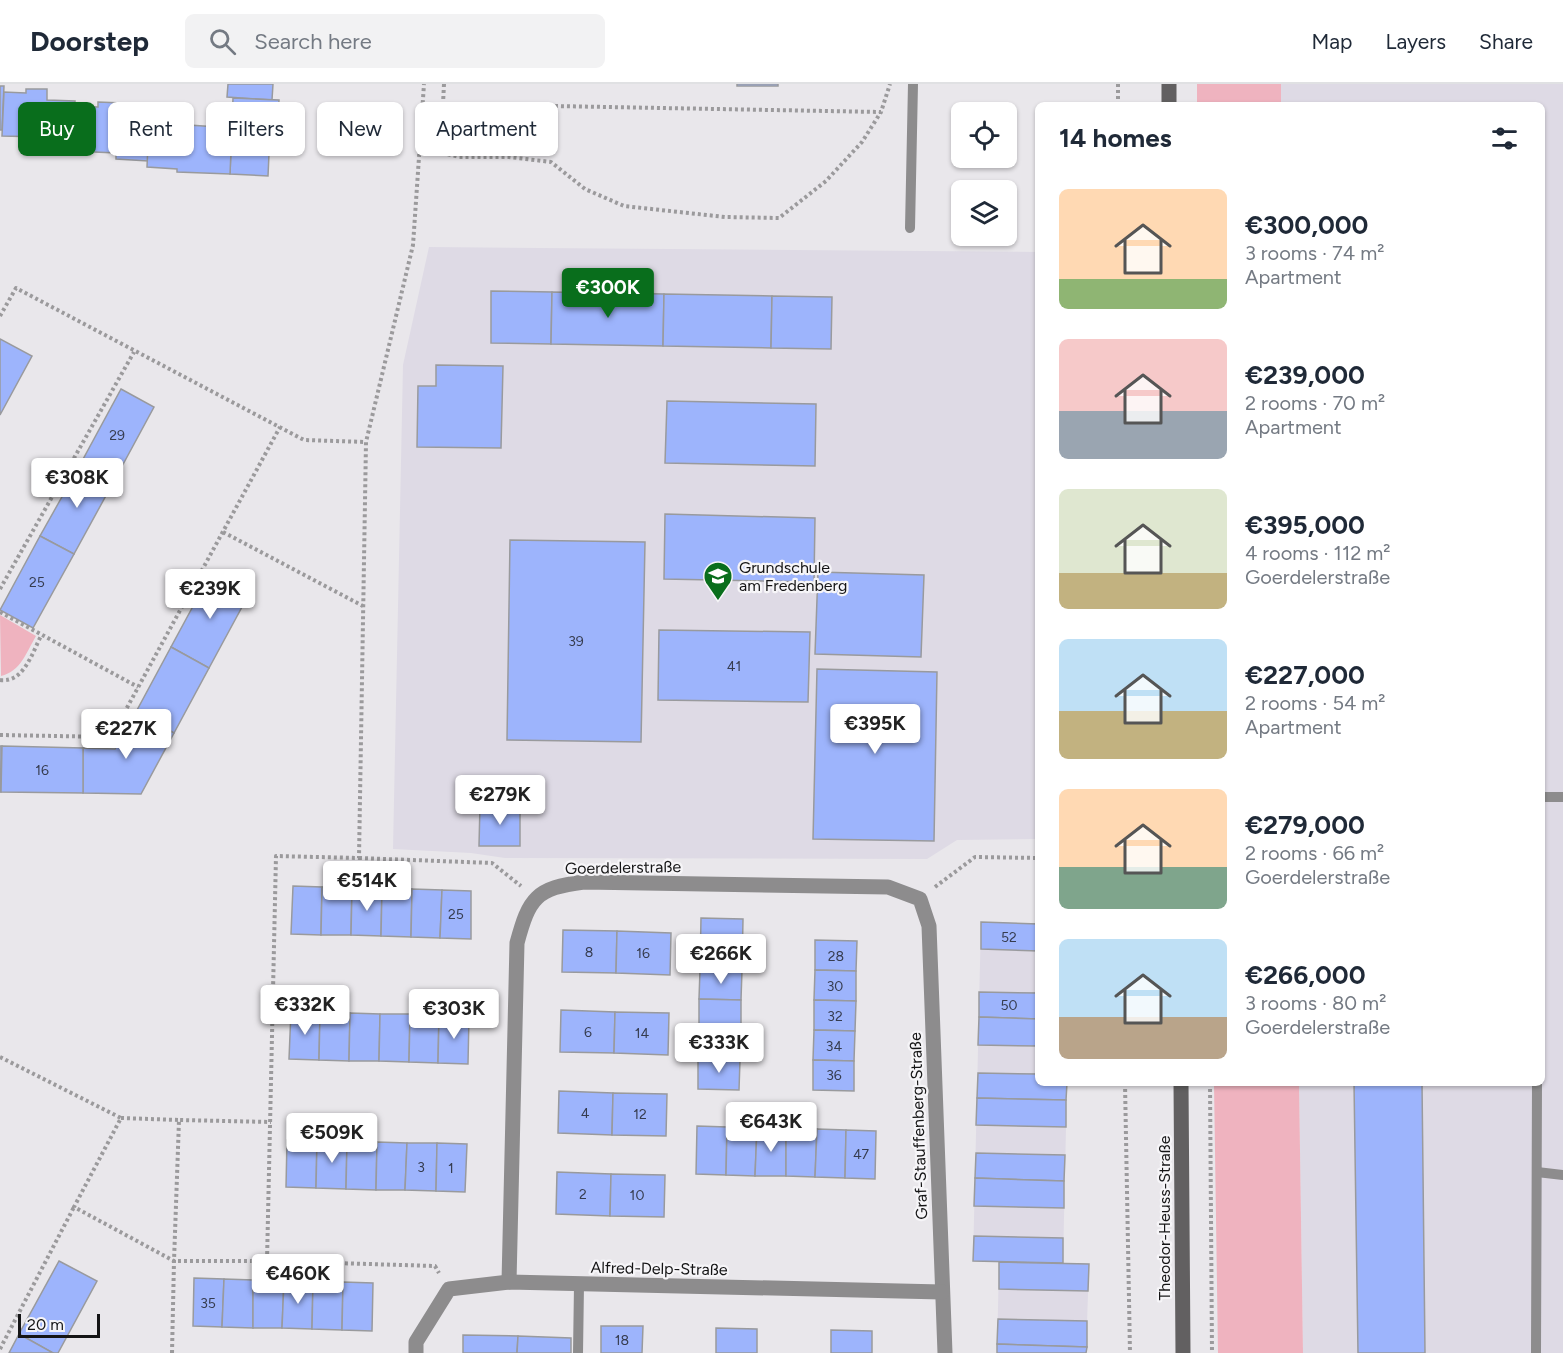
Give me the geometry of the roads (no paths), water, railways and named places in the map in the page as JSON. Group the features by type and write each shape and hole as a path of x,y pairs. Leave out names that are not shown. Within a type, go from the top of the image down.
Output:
{"street":[{"path":"1169,84 1169,102"},
{"name":"Goerdelerstraße","path":"509,1282 517,943 524,915 535,898 558,885 584,882 888,887 920,899"},
{"name":"Graf-Stauffenberg-Straße","path":"920,899 929,926 945,1353"},
{"name":"Theodor-Heuss-Straße","path":"1181,1086 1183,1353"},
{"name":"Alfred-Delp-Straße","path":"416,1353 416,1342 449,1289 509,1282 942,1292"}],"lane":[{"path":"910,228 913,84"},
{"path":"1545,797 1563,797"},
{"path":"1536,1353 1538,1086"},
{"path":"1537,1172 1563,1175"},
{"path":"578,1353 579,1285"}],"place":[{"name":"Grundschule am Fredenberg","path":"718,602"}]}
